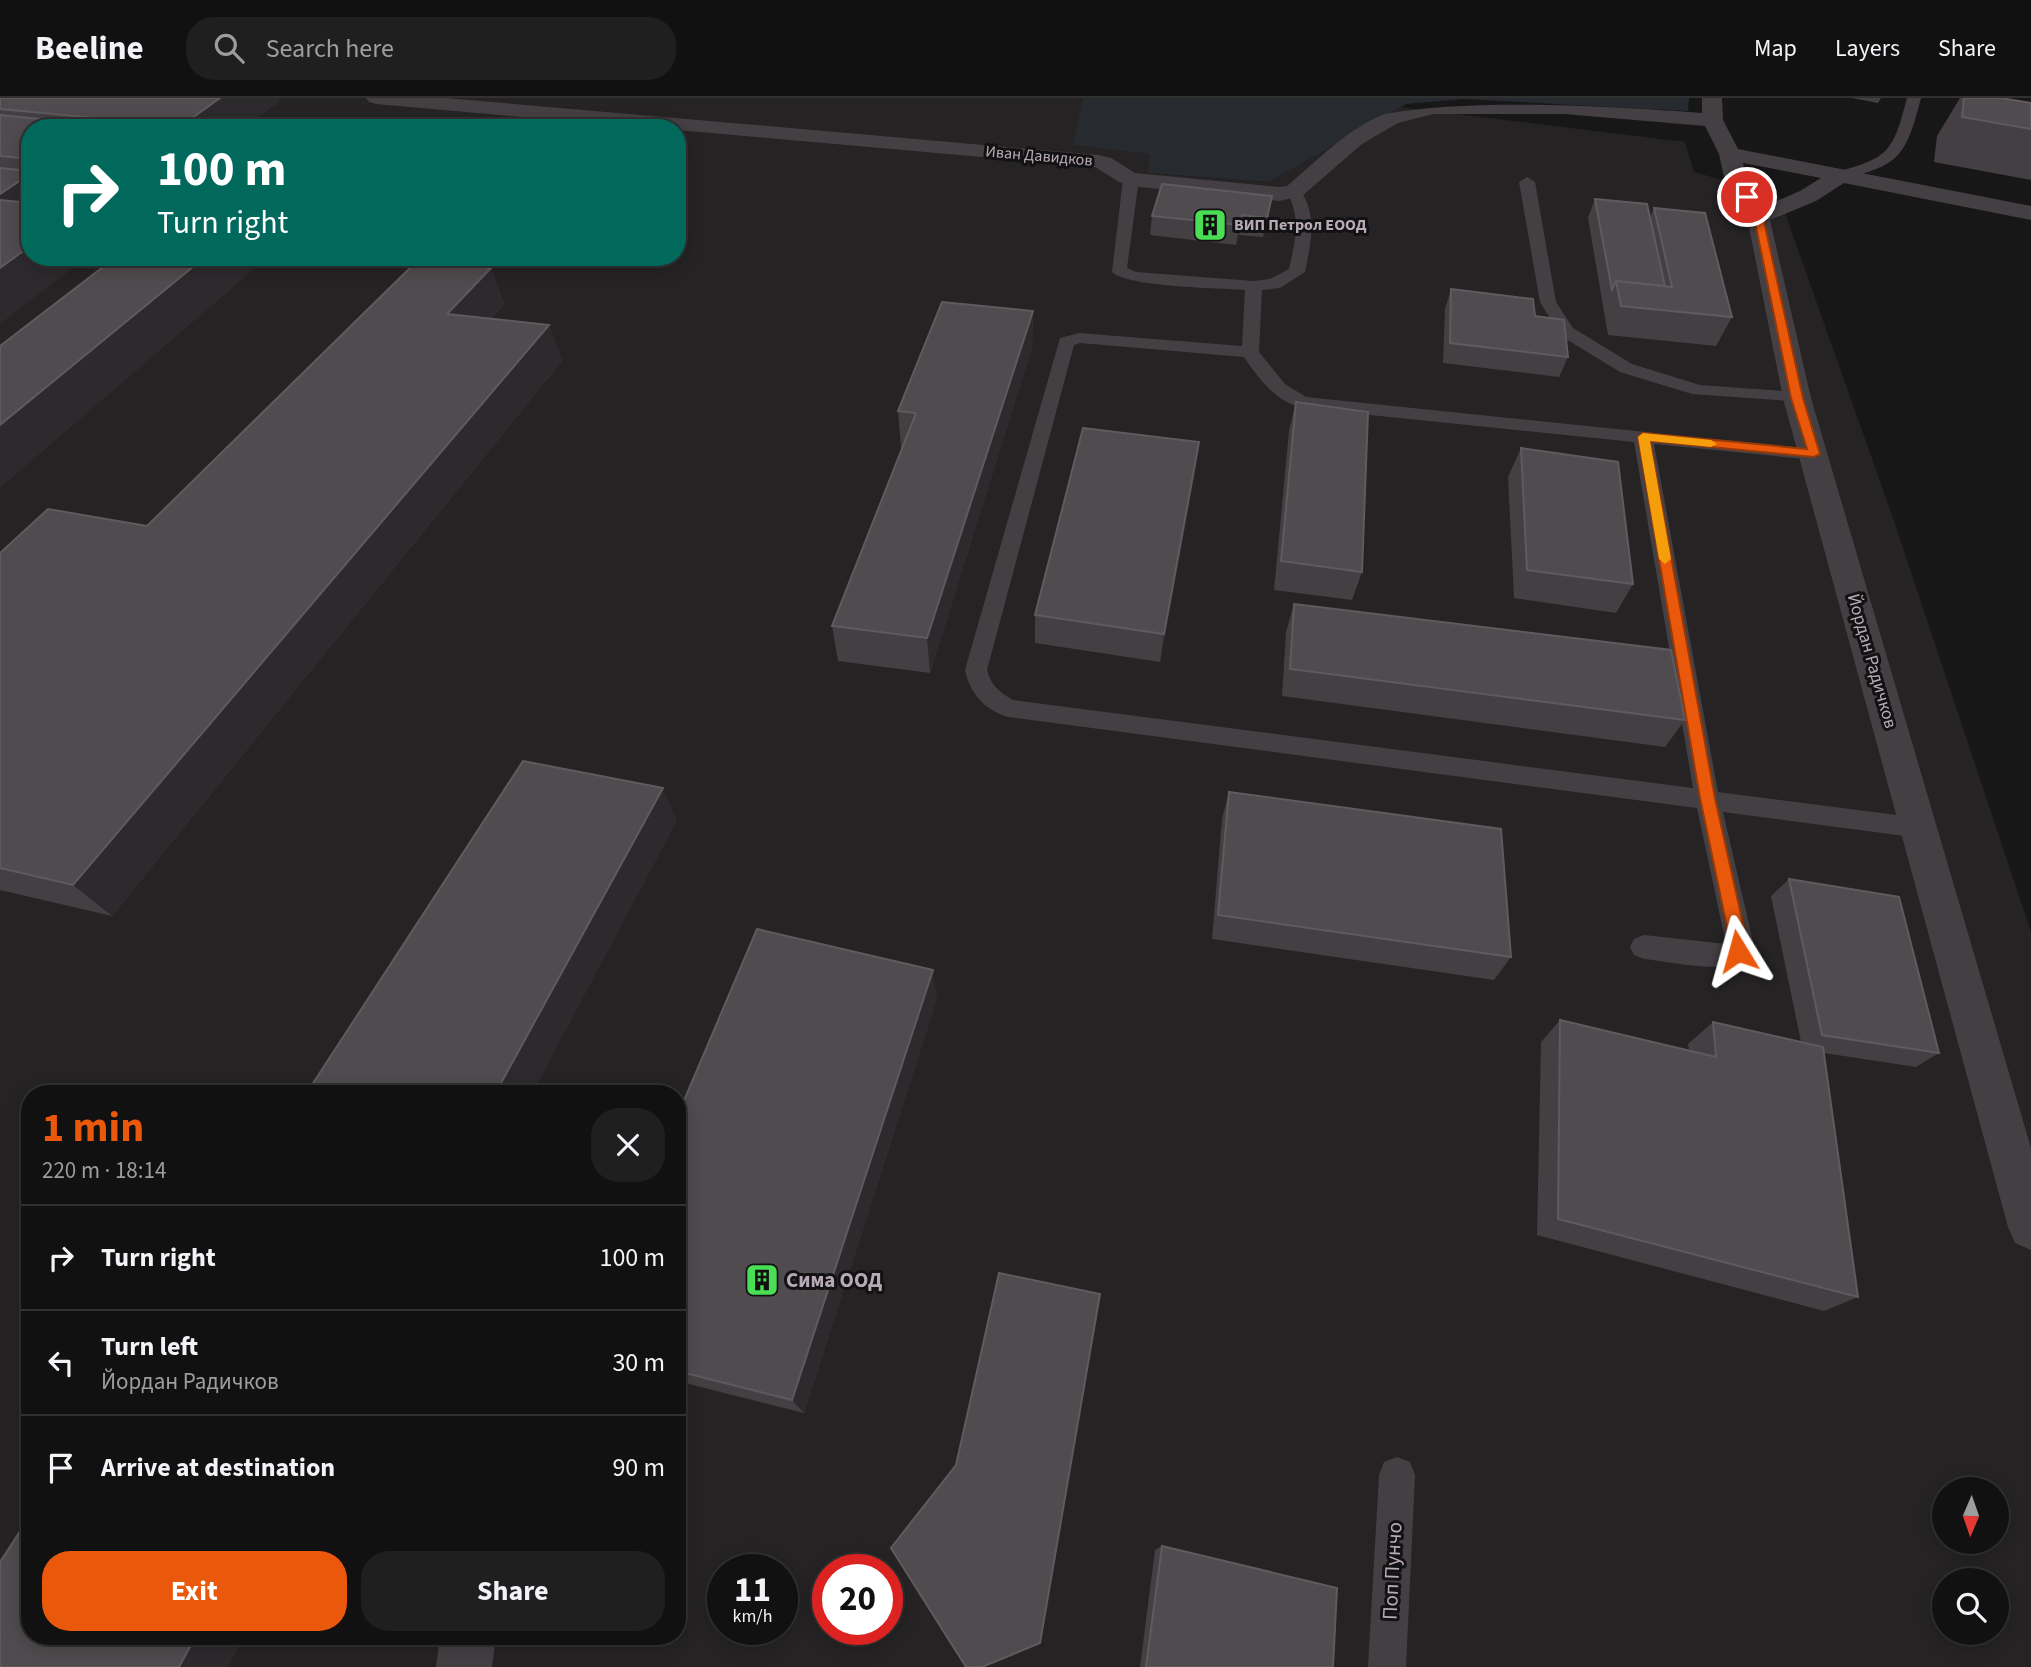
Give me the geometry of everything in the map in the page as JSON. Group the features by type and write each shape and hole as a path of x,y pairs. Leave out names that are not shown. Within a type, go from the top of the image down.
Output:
{"street":[{"name":"Иван Давидков","path":"376,98 617,119"},
{"path":"1294,191 1354,140 1391,120 1433,108 1493,106 1713,109"},
{"name":"Йордан Радичков","path":"1713,109 1730,154 1735,177 1758,217 1797,398 2031,1227"},
{"name":"Иван Давидков","path":"686,125 1100,161 1109,164 1120,176 1132,179 1262,194 1294,191"},
{"path":"1730,154 2031,213"},
{"path":"1758,217 1808,196 1841,175"},
{"path":"464,1667 467,1645"}],"lane":[{"path":"1841,175 1875,168 1889,157 1903,141 1914,98"},
{"path":"1132,179 1120,272 1133,277 1254,286 1274,284 1297,272 1306,214 1303,202 1294,191"},
{"path":"1527,182 1548,302 1567,332 1626,368 1698,390 1797,398"},
{"path":"1254,286 1250,352 1276,388 1286,396 1302,402 1814,454"},
{"path":"1250,352 1079,338 1066,342 976,670 978,684 989,698 1008,708 1920,828"},
{"path":"1643,437 1707,798 1740,946 1738,951 1727,956 1644,947"},
{"name":"Поп Пунчо","path":"1387,1667 1397,1475"}],"shaded area":[{"path":"0,98 1083,98 1074,145 1150,154 1149,173 1269,182 1398,107 1685,142 1694,172 1779,196 1893,518 2031,932 2031,1667 0,1667"},
{"path":"1083,98 1689,98 1688,111 1464,99 1406,104 1269,182 1148,173 1149,154 1073,145"}],"building":[{"path":"0,98 220,98 191,119 106,119 0,109"},
{"path":"1964,98 2001,98 2031,103 2031,129 1962,117"},
{"path":"0,115 39,119 21,119 21,158 0,156"},
{"path":"0,168 21,170 21,180 0,194"},
{"path":"1162,184 1272,196 1267,218 1242,215 1239,225 1152,216"},
{"path":"1595,199 1647,204 1665,286 1616,281 1612,290"},
{"path":"0,200 21,202 21,253 0,268"},
{"path":"1654,208 1705,213 1732,317 1621,306 1616,281 1672,287"},
{"path":"104,266 194,266 0,425 0,346"},
{"path":"412,266 491,268 447,314 549,325 73,885 0,868 0,553 48,509 147,526"},
{"path":"1451,289 1533,299 1535,316 1564,320 1568,357 1450,343"},
{"path":"942,302 1033,311 927,638 832,626 916,413 898,411"},
{"path":"1296,402 1368,412 1362,572 1281,561"},
{"path":"1083,428 1199,442 1164,634 1035,615"},
{"path":"1521,448 1618,462 1633,584 1527,570"},
{"path":"1294,604 1671,650 1685,720 1290,669"},
{"path":"523,761 663,788 500,1085 312,1085"},
{"path":"1229,792 1501,829 1511,957 1218,915"},
{"path":"1789,879 1899,897 1939,1053 1822,1035"},
{"name":"Сима ООД","path":"757,929 933,970 792,1400 686,1373 686,1096"},
{"path":"1560,1020 1716,1057 1713,1022 1823,1047 1858,1297 1558,1219"},
{"path":"999,1273 1100,1294 1040,1643 982,1667 966,1667 903,1567 903,1554 895,1554 891,1548 956,1465"},
{"path":"21,1530 21,1645 191,1645 179,1667 0,1667 0,1562"},
{"path":"1162,1546 1337,1588 1333,1667 1146,1667"}],"slow traffic":[{"path":"1665,559 1643,437 1711,444"}],"place":[{"name":"ВИП Петрол ЕООД","path":"1210,225"},
{"name":"Сима ООД","path":"762,1280"}],"route":[{"path":"1738,951 1740,946 1707,798 1643,437 1814,454 1797,398 1758,217 1747,197"}]}
